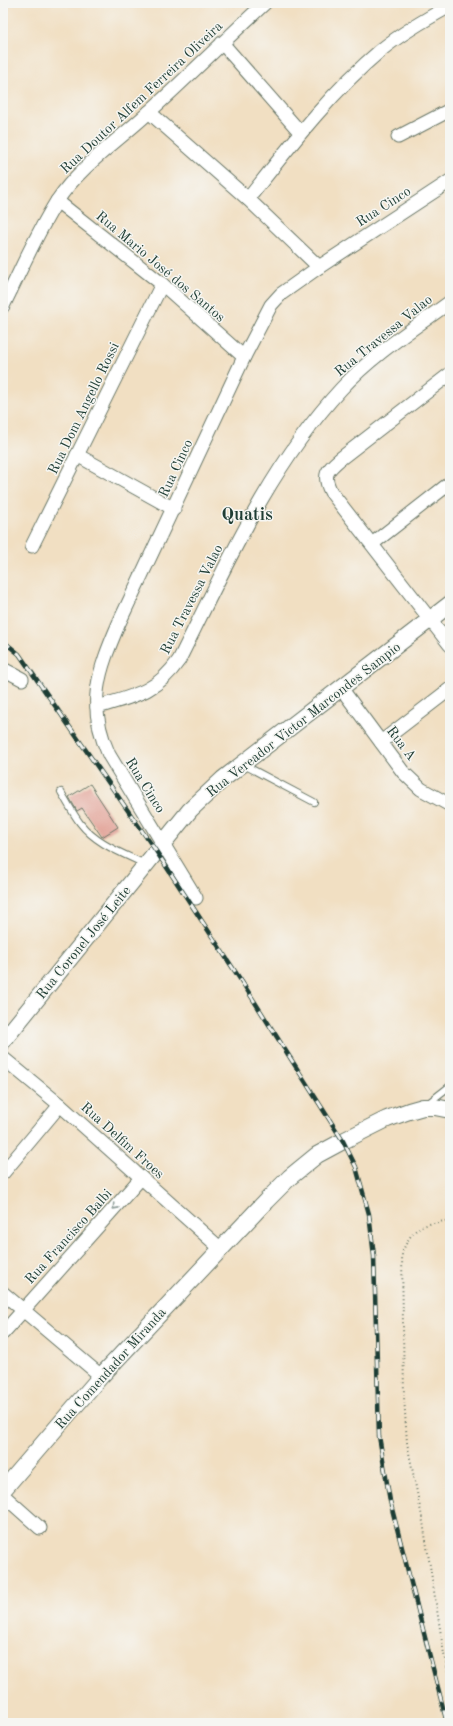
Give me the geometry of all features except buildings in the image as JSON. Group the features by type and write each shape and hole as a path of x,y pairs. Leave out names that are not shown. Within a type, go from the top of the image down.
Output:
{"street":[{"name":"Rua Doutor Alfem Ferreira Oliveira","path":"3,306 33,245 57,201 86,168 149,112 265,3"},
{"path":"248,199 300,132 330,99 381,50 403,34 450,6"},
{"path":"222,43 300,132"},
{"path":"398,137 450,110"},
{"path":"149,112 248,199 319,267"},
{"name":"Rua Cinco","path":"196,898 109,755 99,727 97,707 97,691 102,664 244,357 271,305 281,294 319,267 450,181"},
{"name":"Rua Mario José dos Santos","path":"57,201 162,284 244,357"},
{"name":"Rua Dom Angello Rossi","path":"32,546 162,284"},
{"name":"Rua Travessa Valao","path":"97,707 151,689 172,670 179,660 236,546 284,461 341,389 399,339 450,302"},
{"path":"450,374 340,459 327,472 326,478 331,492 450,645"},
{"path":"77,455 174,509"},
{"path":"372,544 450,483"},
{"name":"Rua Vereador Victor Marcondes Sampio","path":"163,843 190,810 223,779 450,604"},
{"path":"3,669 22,679"},
{"name":"Rua A","path":"341,688 412,781 431,795 450,805"},
{"path":"381,742 450,689"},
{"name":"Rua Coronel José Leite","path":"3,1041 163,843"},
{"name":"Rua Delfim Froes","path":"3,1058 60,1105 220,1249"},
{"path":"3,1172 60,1105"},
{"name":"Rua Comendador Miranda","path":"3,1490 101,1376 290,1177 317,1155 386,1119 409,1110 423,1107 435,1107 450,1110"},
{"name":"Rua Francisco Balbi","path":"3,1333 141,1178"},
{"path":"3,1293 101,1376"},
{"path":"3,1495 40,1528"}],"lane":[{"path":"242,764 314,802"},
{"path":"61,792 80,823 89,834 102,843 146,864"},
{"path":"423,1107 450,1086"}],"path":[{"path":"450,1220 426,1224 415,1230 408,1238 402,1253 404,1397 407,1443 423,1522 444,1654 450,1681"}],"railway":[{"path":"3,641 19,654 156,851 242,982 343,1141 356,1167 369,1214 374,1256 379,1436 390,1501 447,1723"}],"district":[{"name":"Quatis","path":"247,514"}]}
